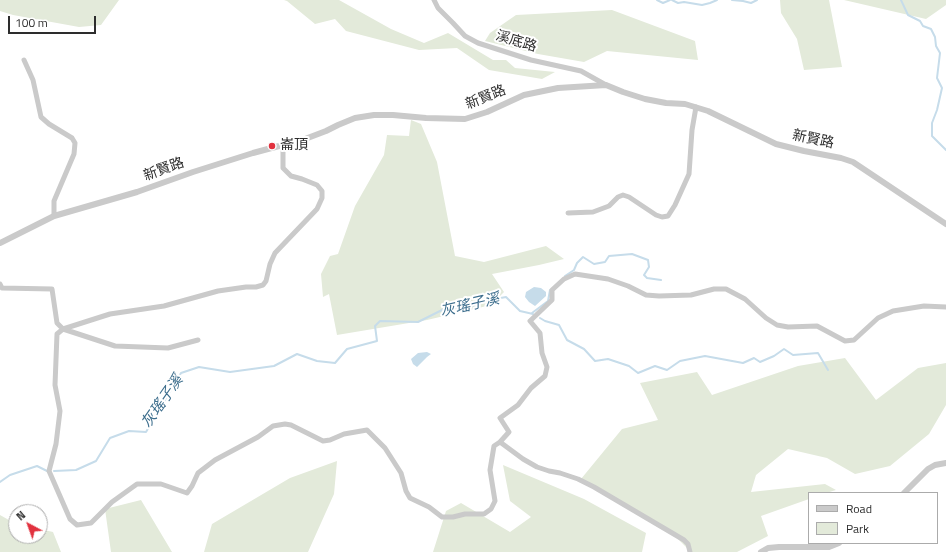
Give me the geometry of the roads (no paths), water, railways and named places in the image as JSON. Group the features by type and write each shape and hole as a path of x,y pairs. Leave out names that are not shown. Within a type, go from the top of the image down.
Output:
{"street":[{"name":"溪底路","path":"434,0 438,8 466,36 478,43 531,60 581,71 606,85"},
{"path":"24,60 33,80 41,117 49,124 72,138 75,143 74,154 54,201 54,216"},
{"name":"新賢路","path":"0,243 54,216 137,192 252,153 306,139 355,118 374,115 393,115 465,120 487,112 524,95 558,88 606,85 645,99 666,103 686,104 696,107 708,111 776,144 853,162 946,224"},
{"path":"568,213 594,212 609,206 618,197 623,195 630,197 656,215 662,217 668,216 675,205 688,174 692,130 696,107"},
{"path":"283,145 283,168 291,176 317,185 322,191 322,198 318,209 275,253 270,264 266,281 263,285 218,291 164,306 110,314 63,329 57,334 55,385 60,411 56,444 48,471 70,518 77,525 92,523 112,502 137,484 161,484 187,493 198,473 216,460 273,426 285,424 291,425 323,441 330,440 344,434 367,430 385,448 401,473 406,491 410,498 429,507 442,517 453,518 465,514 484,514 491,509 495,502 490,470 494,446 509,432 500,418 518,405 531,388 545,376 547,367 542,353 540,333 530,321 552,300 552,290 564,279 575,274 608,279 628,286 646,295 691,295 714,289 726,289 745,299 766,318 777,325 788,327 816,326 845,341 854,340 878,318 893,311 924,306 946,307"},
{"path":"0,284 2,288 52,289 56,323 63,329 115,346 168,348 198,340"},
{"path":"500,442 523,459 537,467 578,479 594,487 684,540 688,544 690,552"},
{"path":"905,492 928,469 935,465 946,463"},
{"path":"761,552 768,548 829,547 836,544"}],"water":[{"path":"534,287 541,288 546,292 546,296 535,306 525,297 526,292"},
{"path":"427,352 431,354 417,367 413,364 411,359 418,353"}],"waterway":[{"path":"657,0 663,3 670,0"},
{"path":"672,0 678,3 684,2 702,5 717,0"},
{"path":"732,0 751,3 757,0"},
{"path":"901,0 908,15 920,21 923,26 931,29 935,37 936,46 940,53 937,78 942,88 937,110 932,123 932,136 946,150"},
{"path":"565,276 574,270 577,263 583,257 594,264 605,262 609,256 632,254 648,260 649,267 644,275 647,278 661,280"},
{"path":"532,313 548,301 550,290"},
{"name":"灰瑤子溪","path":"54,471 76,470 96,461 110,438 129,431 146,432 181,373 199,367 230,372 274,366 297,354 317,361 335,363 347,349 377,341 375,326 380,321 418,322 444,309 469,307 485,301 506,297 520,311 533,314"},
{"name":"灰瑤子溪","path":"540,318 559,325 567,340 584,349 595,361 608,359 629,366 638,373 655,366 667,370 680,361 705,356 743,363 754,358 760,362 774,356 784,349 793,355 818,353 828,370"},
{"name":"灰瑤子溪","path":"0,482 10,475 37,466 47,471"}],"place":[{"name":"崙頂","path":"272,146"}]}
